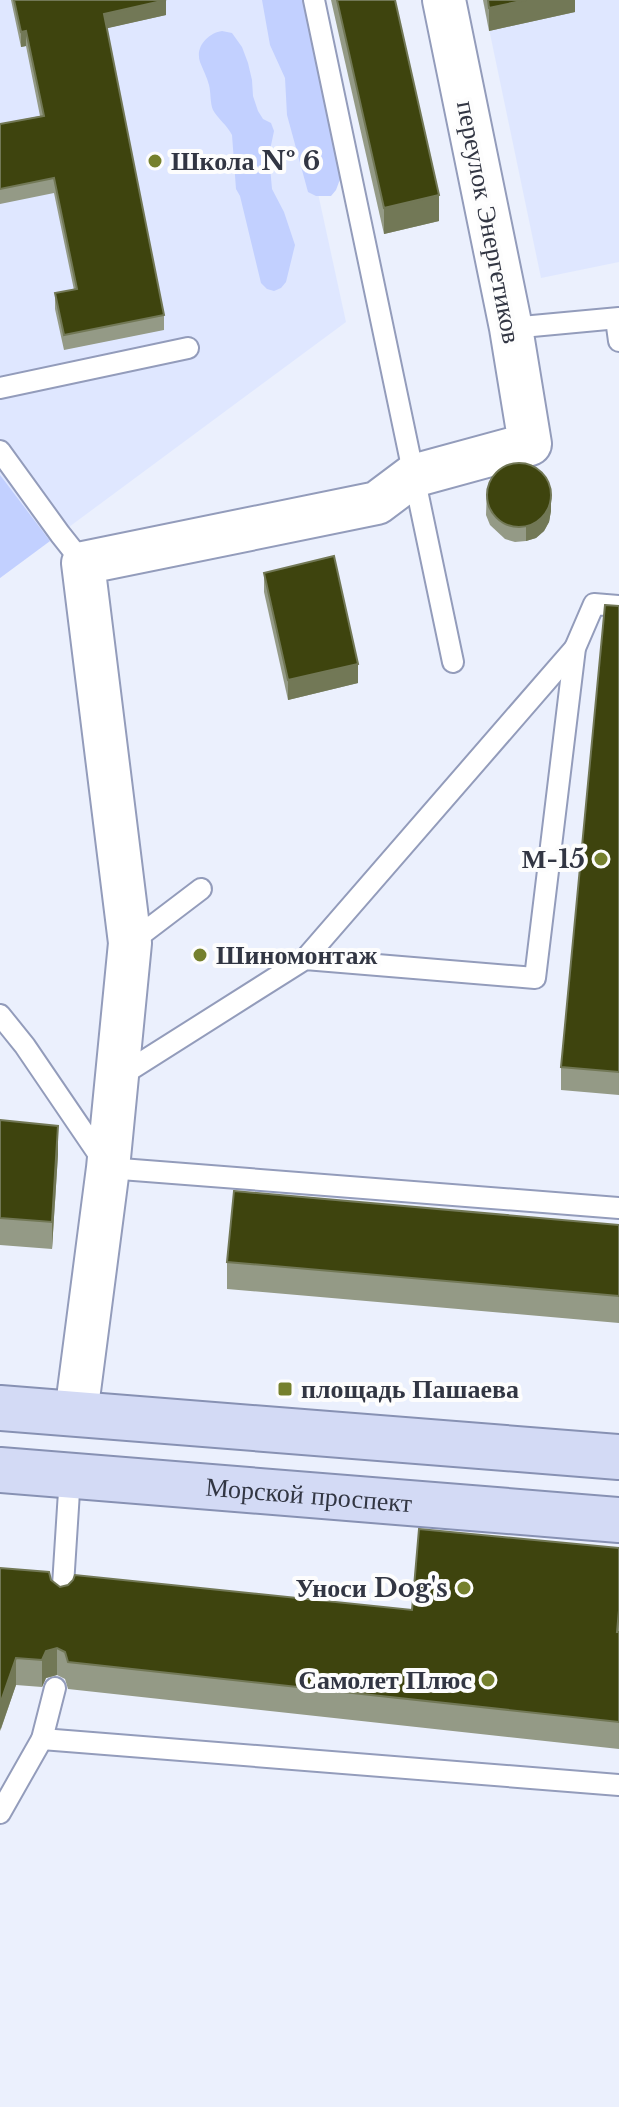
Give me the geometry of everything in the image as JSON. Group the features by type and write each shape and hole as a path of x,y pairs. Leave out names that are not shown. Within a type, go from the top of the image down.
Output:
{"main road":[{"path":"0,1408 619,1457"},
{"path":"70,1476 76,1414"},
{"name":"Морской проспект","path":"0,1470 619,1520"}],"street":[{"name":"переулок Энергетиков","path":"413,476 530,444 511,328 444,0"},
{"path":"76,1414 108,1168 130,943 83,563 377,503 413,476"}],"lane":[{"path":"314,0 453,662"},
{"path":"511,328 617,319 619,341"},
{"path":"0,388 188,348"},
{"path":"0,451 83,563"},
{"path":"305,959 535,978 575,648 594,604 619,606"},
{"path":"117,1078 305,959 575,648"},
{"path":"130,943 201,889"},
{"path":"0,1015 25,1046 108,1168 619,1208"},
{"path":"62,1601 70,1476"},
{"path":"0,1813 42,1739 55,1688"},
{"path":"42,1739 619,1785"}],"shaded area":[{"name":"Школа № 6","path":"0,0 276,0 346,322 0,578"},
{"path":"262,0 309,0 342,174 331,196 316,196 308,192 287,115 285,78 270,45"},
{"path":"483,0 619,0 619,262 541,278"},
{"path":"222,31 232,33 242,47 258,111 263,119 271,123 274,131 269,155 272,189 295,245 286,282 274,291 261,283 236,189 232,135 213,110 209,85 200,62 199,51 204,42"},
{"path":"0,475 50,541 0,578"}],"building":[{"path":"14,0 166,0 104,14 164,315 64,335 55,293 77,289 54,178 0,189 0,124 44,116 26,31 21,32"},
{"path":"337,0 395,0 439,195 384,208"},
{"path":"488,0 526,0 489,8"},
{"path":"513,463 525,463 542,472 549,483 549,507 542,518 525,527 513,527 501,522 492,513 487,501 487,489 492,477 501,468"},
{"path":"334,556 358,664 288,680 264,573"},
{"name":"М-15","path":"605,605 619,606 619,1072 561,1067"},
{"path":"0,1120 58,1126 52,1222 0,1218"},
{"path":"234,1191 619,1225 619,1296 227,1262"},
{"path":"419,1529 619,1548 619,1722 68,1662 65,1652 57,1648 46,1651 42,1660 16,1658 0,1704 0,1568 49,1572 51,1580 60,1587 68,1585 75,1575 412,1610"}],"place":[{"name":"Школа № 6","path":"155,161"},
{"name":"М-15","path":"601,859"},
{"name":"Шиномонтаж","path":"200,955"},
{"name":"площадь Пашаева","path":"285,1389"},
{"name":"Уноси Dog's","path":"464,1588"},
{"name":"Самолет Плюс","path":"488,1680"}]}
